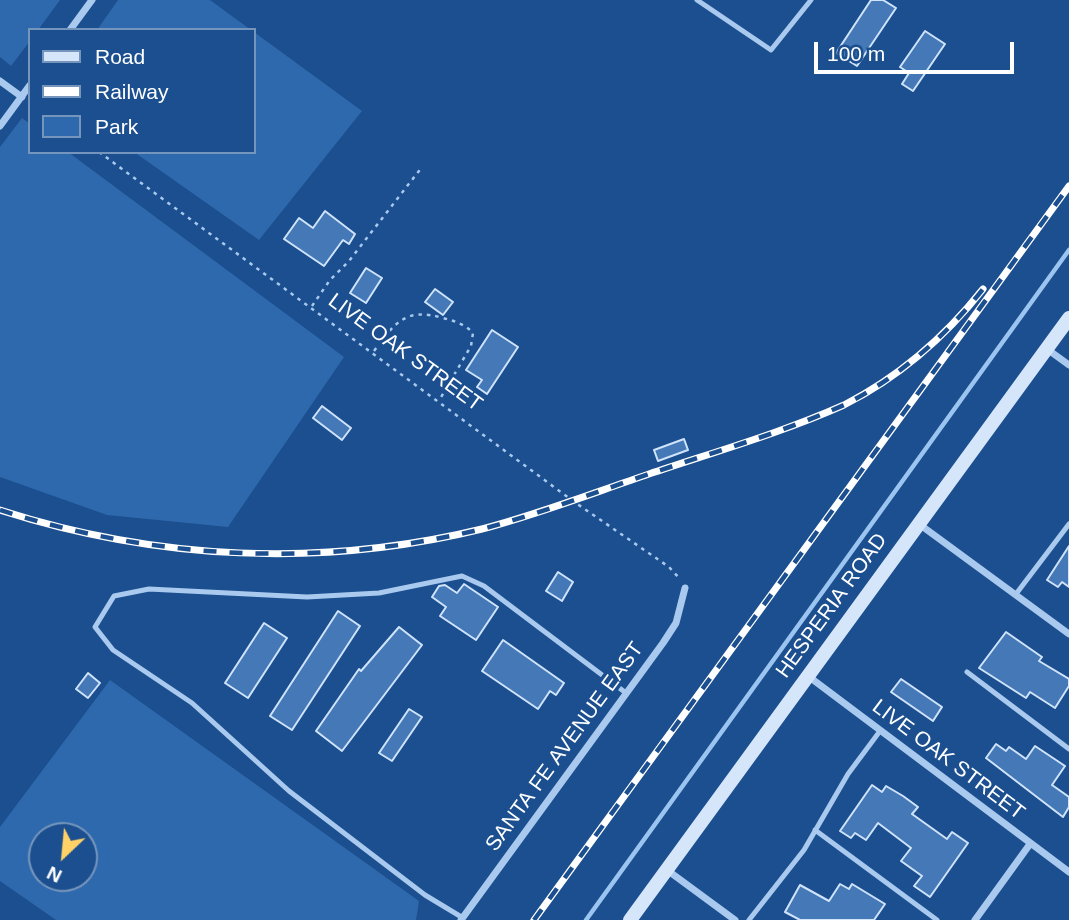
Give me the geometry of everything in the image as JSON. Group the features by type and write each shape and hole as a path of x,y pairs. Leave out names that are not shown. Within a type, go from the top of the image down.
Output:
{"main road":[{"name":"HESPERIA ROAD","path":"630,920 1069,318"}],"street":[{"path":"71,28 92,0"},
{"path":"0,81 22,97"},
{"path":"0,125 28,88"},
{"path":"1046,349 1069,365"},
{"path":"918,524 1069,634"},
{"name":"SANTA FE AVENUE EAST","path":"462,919 676,623 684,588"},
{"name":"LIVE OAK STREET","path":"807,676 1069,872"},
{"path":"975,920 1030,844"},
{"path":"667,870 735,920"}],"lane":[{"path":"697,0 771,50 811,0"},
{"path":"1016,594 1069,524"},
{"path":"462,919 425,895 289,791 192,703 113,650 95,627 114,596 149,589 307,597 379,593 462,576 484,586 626,693"},
{"path":"967,672 1069,749"},
{"path":"749,920 791,868 848,774 880,731"},
{"path":"815,830 937,920"}],"path":[{"name":"LIVE OAK STREET","path":"102,154 374,351 573,501 669,567 684,588"},
{"path":"312,306 422,167"},
{"path":"374,351 393,325 405,317 425,313 468,327 473,333 471,346 440,400"}],"green space":[{"path":"0,0 60,0 39,28 28,28 28,44 11,66 0,57"},
{"path":"118,0 210,0 248,28 98,28"},
{"path":"256,33 362,111 259,240 137,154 256,154"},
{"path":"22,118 28,122 28,154 71,154 344,357 228,527 107,515 0,477 0,147"},
{"path":"110,680 419,901 416,920 56,920 0,881 0,827"}],"building":[{"path":"871,0 883,0 896,8 857,66 836,53"},
{"path":"925,31 945,44 913,91 902,84 909,73 900,67"},
{"path":"325,211 355,234 349,244 343,240 324,266 284,239 299,218 313,228"},
{"path":"366,268 382,278 366,303 350,293"},
{"path":"435,289 453,302 443,315 425,302"},
{"path":"492,330 518,347 487,394 477,387 482,380 466,370"},
{"path":"322,406 351,428 342,440 313,418"},
{"path":"684,439 688,450 658,461 654,450"},
{"path":"1069,546 1069,587 1062,582 1058,587 1047,580"},
{"path":"558,572 573,582 562,601 546,591"},
{"path":"464,584 498,607 476,640 440,616 446,607 432,597 439,586 445,585 457,593"},
{"path":"338,611 360,626 292,730 270,716"},
{"path":"264,623 287,638 248,698 225,683"},
{"path":"399,627 422,645 342,751 316,731 359,669 361,671"},
{"path":"1006,632 1042,657 1039,661 1069,679 1069,686 1055,708 1030,692 1026,698 979,668"},
{"path":"503,640 564,683 556,695 550,691 538,709 482,671"},
{"path":"88,673 100,683 88,698 76,689"},
{"path":"901,679 942,707 933,721 891,692"},
{"path":"409,709 422,717 392,761 379,753"},
{"path":"996,744 1006,751 1009,747 1026,759 1035,746 1065,766 1052,785 1069,797 1069,807 1063,817 986,758"},
{"path":"872,785 882,792 886,786 903,796 918,807 912,814 947,839 952,832 968,843 930,897 914,886 922,876 901,861 911,848 878,823 866,840 855,833 851,838 840,831"},
{"path":"840,884 849,889 852,884 885,904 874,920 800,920 785,912 800,885 829,901"}],"waterway":[{"path":"586,920 1069,250"}],"railway":[{"path":"534,920 1069,186"},
{"path":"0,510 119,540 240,553 361,550 482,529 747,442 844,405 884,382 920,354 953,323 983,289"}]}
